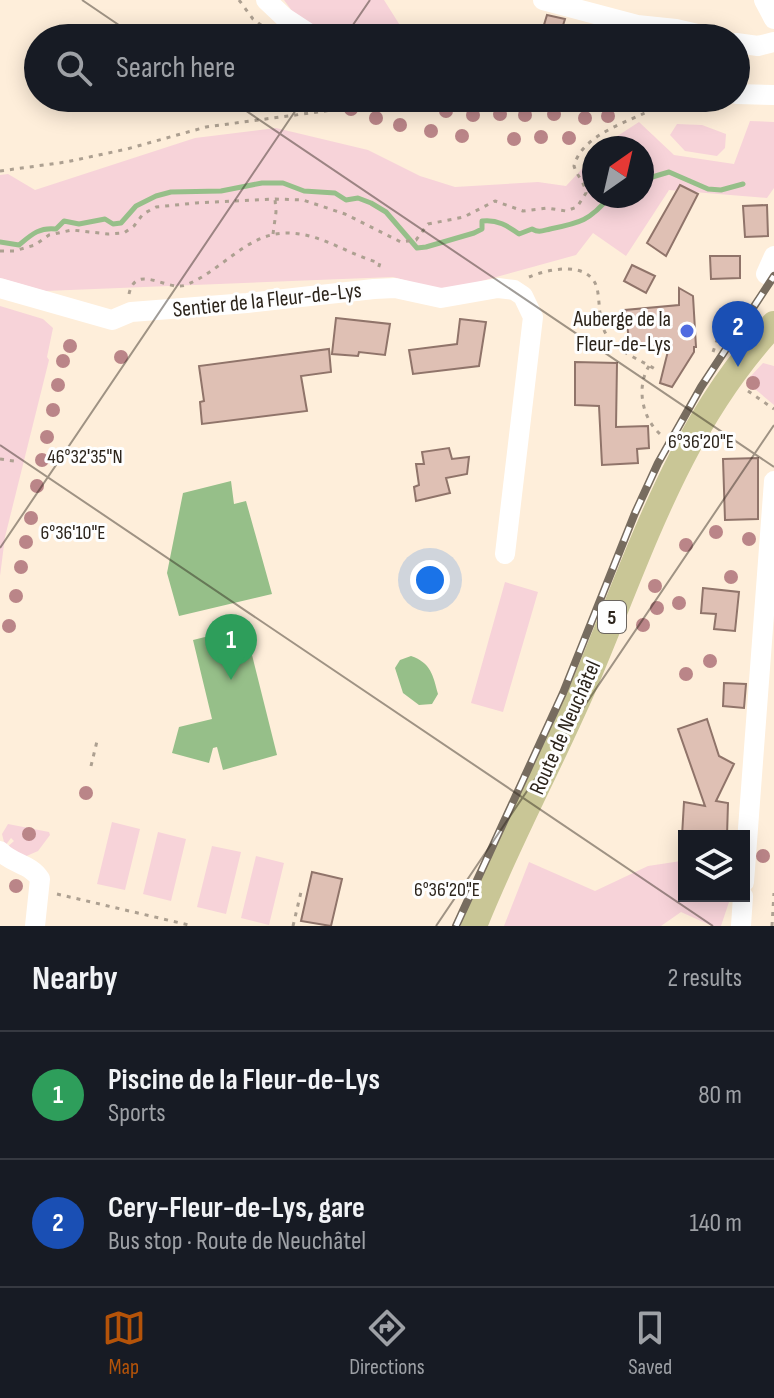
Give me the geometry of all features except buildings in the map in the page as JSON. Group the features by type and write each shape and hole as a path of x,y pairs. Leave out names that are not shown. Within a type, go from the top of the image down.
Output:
{"main road":[{"name":"Route de Neuchâtel","path":"474,926 560,739 657,504 682,453 728,379 774,324"}],"street":[{"path":"266,0 295,24"},
{"path":"543,0 633,24"},
{"path":"764,0 774,19"},
{"path":"750,45 774,42"},
{"path":"750,99 774,95"},
{"name":"Sentier de la Fleur-de-Lys","path":"0,288 112,320 128,313 370,289 395,288 441,298 498,288 514,290"},
{"path":"505,554 532,331 530,307 523,296 514,290"},
{"path":"748,830 774,481"},
{"path":"0,851 8,859 34,870 40,879 35,926"},
{"path":"741,926 743,902"}],"path":[{"path":"239,0 260,24"},
{"path":"0,171 66,162 220,124 316,112"},
{"path":"0,251 35,245 49,235 72,230 124,233 143,214 156,207 275,199 310,202 345,214 371,230 401,242 416,240 428,224 464,217 495,201 523,211 533,208 566,211 583,201 585,188 574,166 583,148 594,139 647,112"},
{"path":"273,234 275,199"},
{"path":"128,313 132,284 138,280 151,279 180,287 218,269 251,242 273,234 290,233 325,240 380,263 370,289"},
{"path":"514,290 530,276 556,267 571,268 585,275 597,290 601,322 612,343 655,369"},
{"path":"713,352 726,314"},
{"path":"649,366 644,374 644,415 660,434"},
{"path":"753,395 774,409"},
{"path":"0,459 14,461"},
{"path":"91,766 98,737"},
{"path":"48,892 193,926"},
{"path":"293,926 301,892"},
{"path":"772,926 774,893"}],"shaded area":[{"path":"284,0 384,0 399,24 308,24"},
{"path":"750,121 774,122 774,188 767,198 669,190 626,256 593,233 576,255 445,291 393,277 45,291 0,278 0,175 8,174 35,190 195,138 276,128 368,150 420,176 455,187 538,182 566,186 582,169 582,208 654,208 654,136 674,155 734,164"},
{"path":"639,122 654,136 617,136"},
{"path":"677,124 702,125 726,134 725,148 717,156 685,151 670,135"},
{"path":"0,306 43,319 53,328 49,360 5,537 0,576"},
{"path":"763,363 774,366 774,405 749,384 749,378"},
{"path":"231,481 234,504 246,501 272,594 179,616 167,573 183,493"},
{"path":"505,582 538,592 503,712 471,703"},
{"path":"245,627 277,755 223,770 217,747 213,748 209,763 172,753 179,727 212,719 193,640"},
{"path":"411,656 423,662 433,675 438,694 432,704 419,705 403,693 395,668 400,660"},
{"path":"112,822 140,829 125,890 97,884"},
{"path":"8,824 49,832 50,835 38,851 22,858 6,848 14,841 11,838 5,846 2,834"},
{"path":"158,832 186,839 171,901 143,894"},
{"path":"212,846 241,852 226,914 197,907"},
{"path":"256,856 284,863 269,925 241,918"},
{"path":"678,861 678,902 729,902 721,926 712,926 681,912 661,926 504,926 529,862 595,891 648,866"}],"waterway":[{"path":"654,176 669,172 708,189 721,190 743,184"},
{"path":"0,242 19,245 40,231 56,229 64,221 79,224 105,219 113,224 121,223 136,206 171,192 221,191 262,183 283,183 304,191 335,193 346,200 358,198 371,203 386,212 417,248 474,233 482,229 482,221 497,222 519,234 532,229 541,231 569,225 590,216 599,208"}],"railway":[{"path":"456,926 563,693 658,463 701,387 774,276"}],"place":[{"name":"Auberge de la Fleur-de-Lys","path":"687,331"},
{"name":"Cery-Fleur-de-Lys, gare","path":"738,367"},
{"name":"Piscine de la Fleur-de-Lys","path":"231,680"}]}
